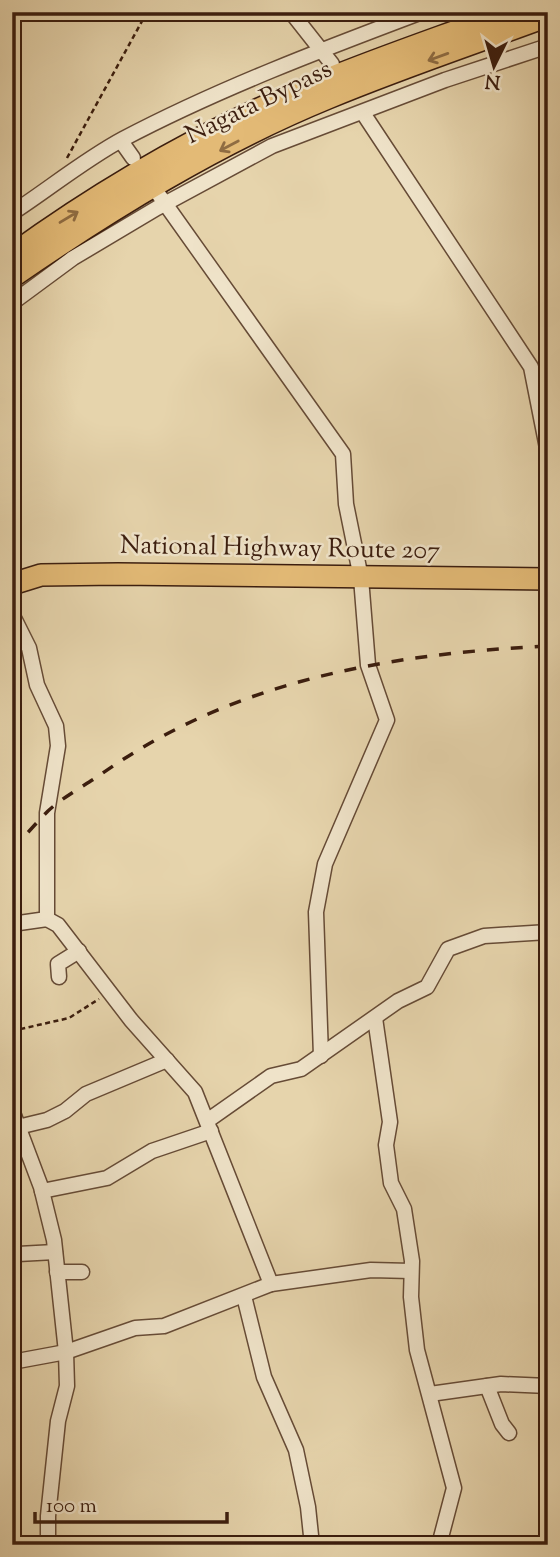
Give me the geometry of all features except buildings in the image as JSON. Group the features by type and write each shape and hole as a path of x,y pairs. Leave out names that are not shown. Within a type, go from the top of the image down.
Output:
{"highway":[{"name":"Nagata Bypass","path":"12,255 153,166 232,124 322,82 508,12"},
{"name":"Nagata Bypass","path":"12,277 161,182 246,136 327,98 548,16"},
{"name":"National Highway Route 207","path":"12,584 41,575 548,579"}],"street":[{"path":"291,12 331,64"},
{"path":"12,213 121,141 322,50 422,12"},
{"path":"12,303 73,258 162,199 272,146 445,80 548,46"},
{"path":"363,113 531,367 548,453"},
{"path":"121,141 133,158"},
{"path":"162,199 343,454 346,504 361,578 368,665 387,720 325,863 316,912 321,1056"},
{"path":"12,614 29,648 37,685 56,726 58,746 47,813 47,919"},
{"path":"12,924 47,919 58,925 195,1092 235,1199 248,1223 271,1283"},
{"path":"42,1191 107,1178 152,1151 209,1126 271,1076 300,1069 398,1001 427,988 447,949 484,936 548,932"},
{"path":"58,977 58,964 79,951"},
{"path":"375,1018 390,1122 386,1145 391,1183 404,1209 417,1350 454,1488 439,1545"},
{"path":"18,1127 47,1120 65,1111 86,1094 167,1060"},
{"path":"12,1110 42,1191 55,1252 66,1352 67,1386 58,1421 48,1516 48,1545"},
{"path":"18,1254 55,1252"},
{"path":"12,1362 66,1352 135,1328 164,1326 271,1283 371,1270 411,1271"},
{"path":"57,1272 82,1272"},
{"path":"244,1296 264,1377 296,1450 308,1507 312,1545"},
{"path":"430,1394 487,1386 548,1386"},
{"path":"487,1386 502,1424 509,1433"}],"path":[{"path":"62,165 76,145 147,12"},
{"path":"12,1031 69,1018 111,992"}],"railway":[{"path":"12,850 54,806 151,743 204,716 258,695 371,665 429,656 548,646"}]}
